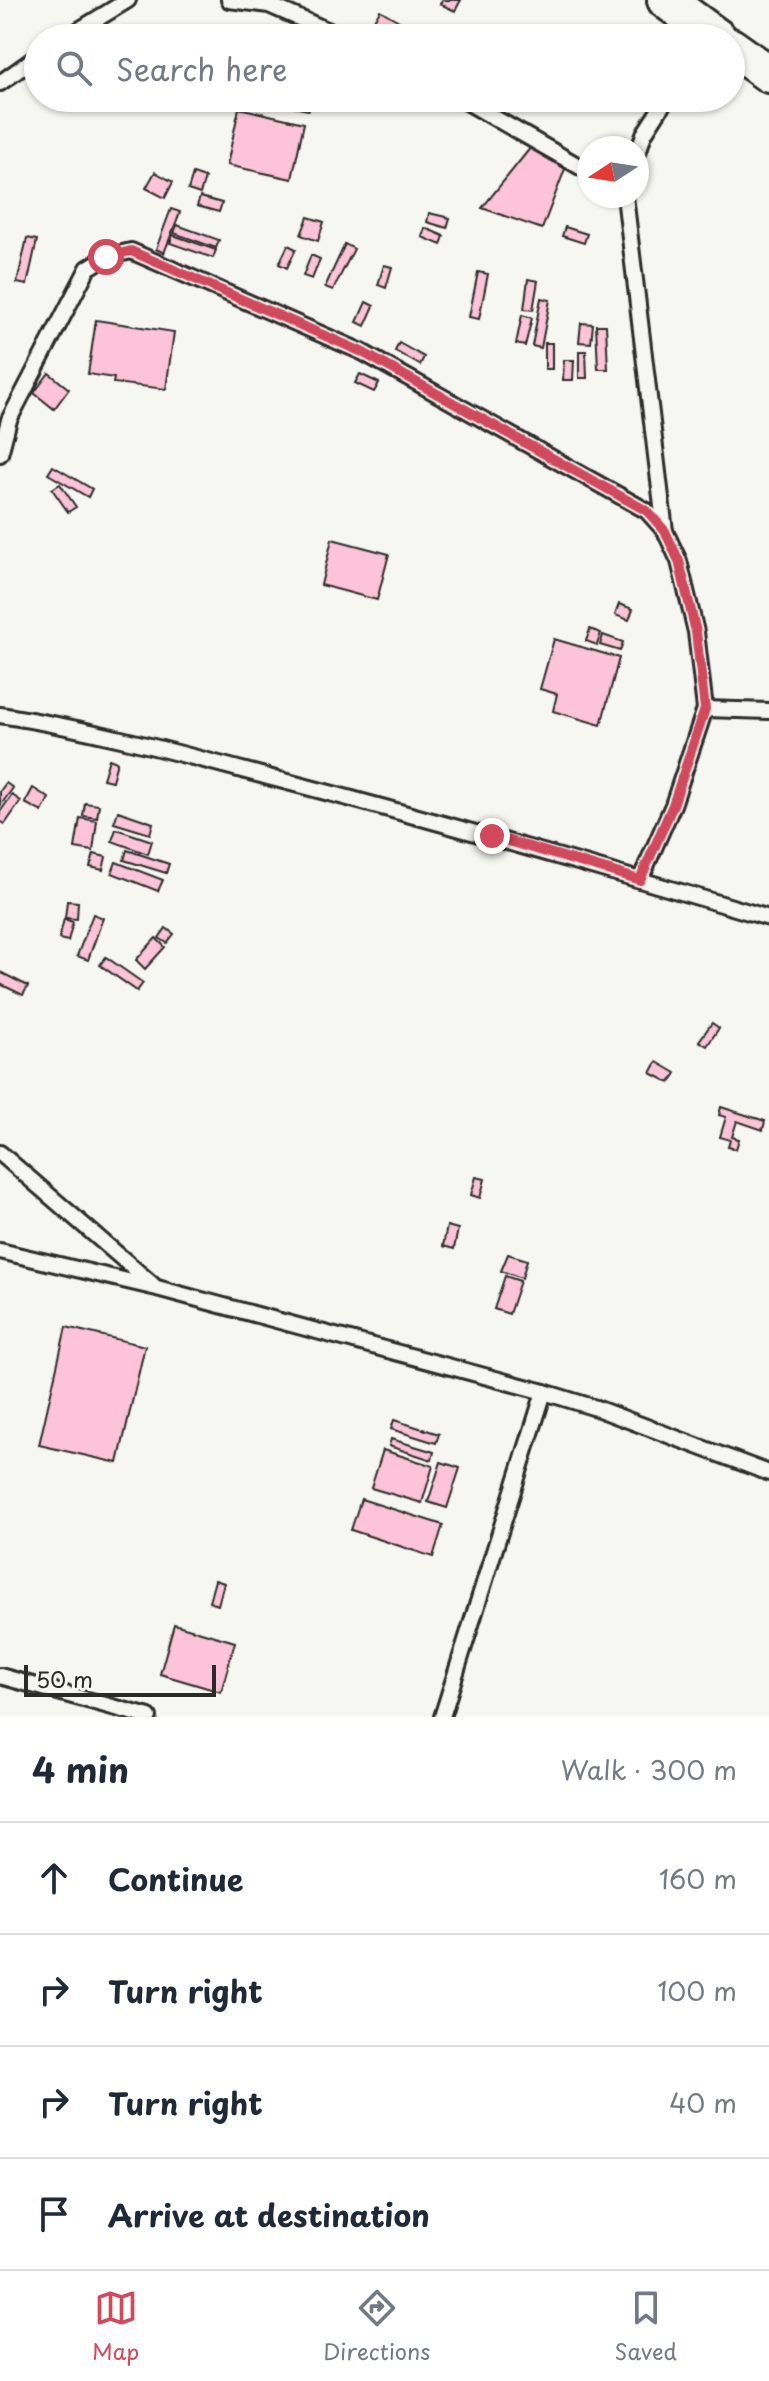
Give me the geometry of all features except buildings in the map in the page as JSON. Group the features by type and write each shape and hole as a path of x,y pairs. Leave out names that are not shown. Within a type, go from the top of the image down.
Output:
{"street":[{"path":"666,0 698,24"},
{"path":"745,58 769,74"}],"lane":[{"path":"89,24 128,0"},
{"path":"229,0 269,5 313,24"},
{"path":"0,83 24,66"},
{"path":"484,112 577,165"},
{"path":"643,136 658,112"},
{"path":"626,208 665,531"},
{"path":"0,454 5,418 88,268 106,257 131,251 362,352 647,511 665,531 679,561 696,632 705,709 673,805 640,880"},
{"path":"705,709 769,711"},
{"path":"0,715 69,725 492,836 769,918"},
{"path":"0,1153 157,1288"},
{"path":"0,1251 157,1288 544,1392 596,1408 769,1473"},
{"path":"442,1717 544,1392"},
{"path":"0,1676 149,1717"}],"route":[{"path":"106,257 131,251 362,352 647,511 665,531 679,561 696,632 705,709 673,805 640,880 492,836"}]}
